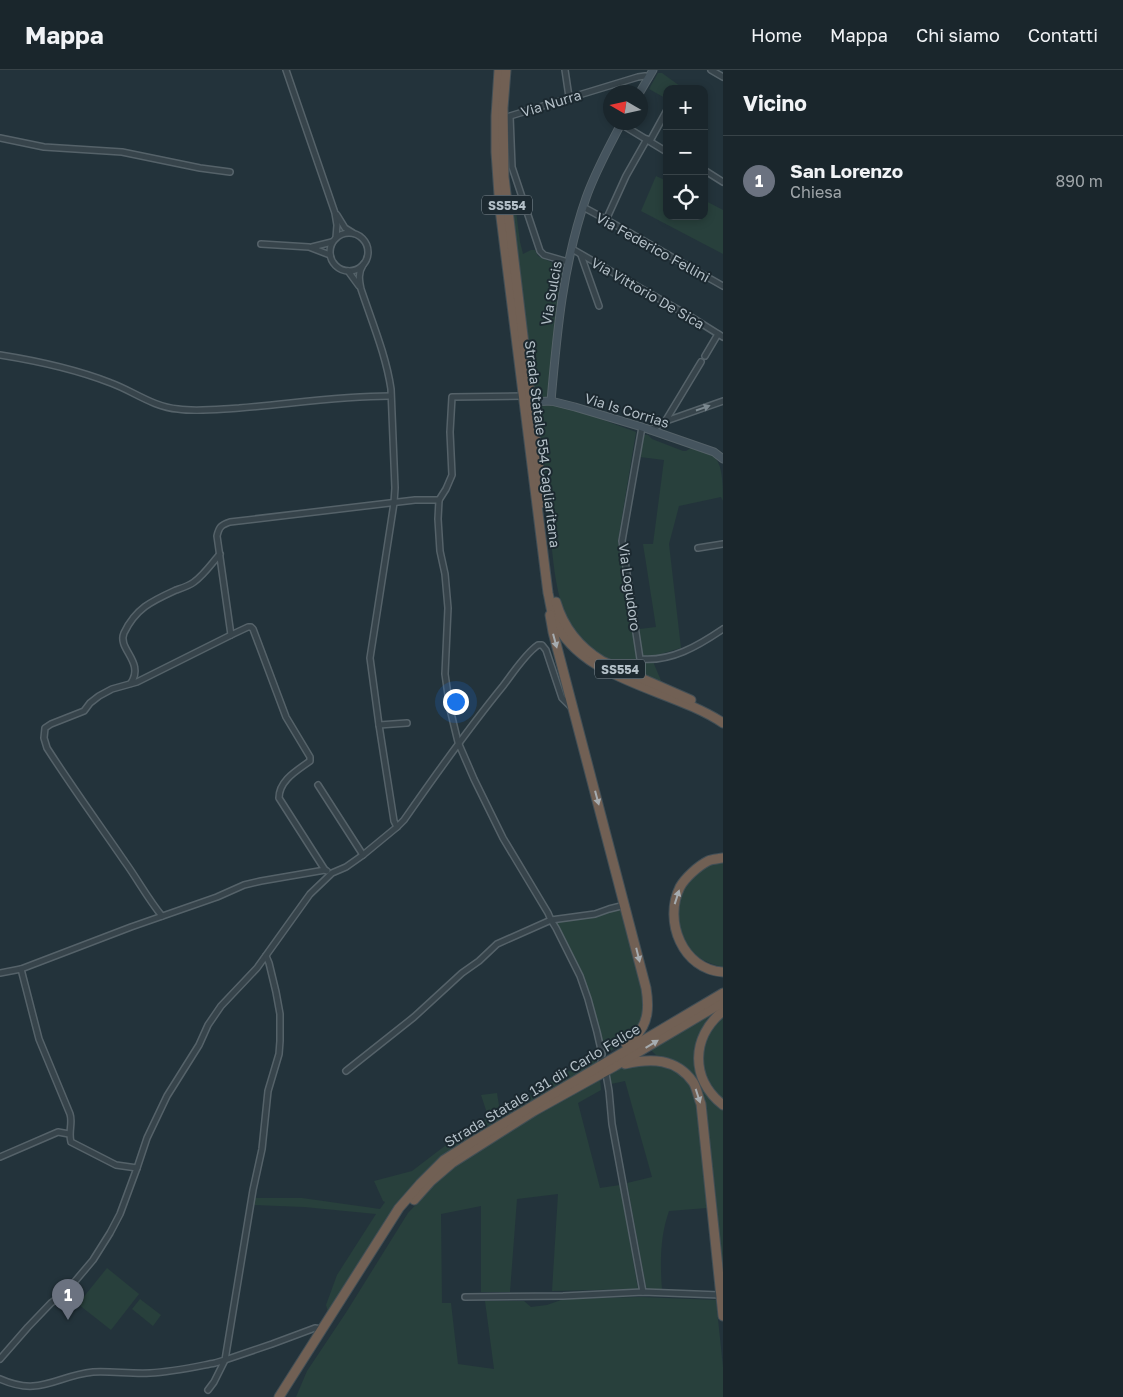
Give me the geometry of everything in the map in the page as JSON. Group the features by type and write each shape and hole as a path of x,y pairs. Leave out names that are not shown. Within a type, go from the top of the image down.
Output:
{"highway":[{"name":"Strada Statale 554 Cagliaritana","path":"505,71 503,118 504,177 548,593 554,618 564,636 580,654 598,666 706,713 723,717"},
{"name":"Strada Statale 554 Cagliaritana","path":"527,399 553,589 559,613 565,626 584,649 602,661 723,717"},
{"path":"548,593 552,632 574,709 646,988 648,1009 645,1021 635,1037 626,1043 620,1053"},
{"path":"723,858 708,861 694,872 680,887 674,907 675,929 680,943 688,954 700,965 716,972 723,972"},
{"name":"Strada Statale 131 dir Carlo Felice","path":"279,1397 399,1208 444,1160 723,993"},
{"name":"Strada Statale 131 dir Carlo Felice","path":"286,1397 404,1210 452,1162 534,1111 723,1002"},
{"path":"723,1011 715,1017 702,1038 698,1058 702,1081 723,1105"},
{"path":"615,1066 653,1060 669,1063 682,1070 694,1083 701,1104 723,1316"}],"street":[{"path":"286,70 335,213 337,225 330,250 332,260 336,266 348,271 356,270 363,265"},
{"path":"565,70 569,97"},
{"path":"644,85 653,70"},
{"path":"711,70 723,78"},
{"name":"Via Nurra","path":"568,262 544,255 540,251 512,168 510,116 638,77 649,77"},
{"path":"606,220 626,176 663,116"},
{"name":"Via Sulcis","path":"550,401 557,333 568,262 583,207 619,130"},
{"path":"633,130 663,149"},
{"path":"0,138 44,147 122,152 200,168 230,172"},
{"path":"708,173 723,182"},
{"name":"Via Federico Fellini","path":"583,207 723,286"},
{"path":"335,213 345,228 362,238 368,247 367,258 359,271 359,278 389,374 395,488 394,504 370,658 378,725 394,821 397,827"},
{"path":"309,247 334,240 344,233 353,233"},
{"path":"261,244 309,247 330,254"},
{"name":"Via Vittorio De Sica","path":"572,249 721,336"},
{"path":"581,254 599,306"},
{"path":"348,271 361,289"},
{"path":"590,302 597,299"},
{"path":"705,356 721,336"},
{"path":"0,355 47,363 70,370 112,383 156,404 178,410 223,409 321,399 390,396"},
{"path":"666,421 701,362"},
{"path":"527,399 452,397 450,432 452,475 439,500 438,519 440,551 445,574 448,608 445,674 450,709 458,742 503,838 548,913 583,984 597,1032 602,1054 601,1060"},
{"name":"Via Is Corrias","path":"527,399 550,401 642,427 714,452 723,459"},
{"path":"650,430 666,421 723,401"},
{"name":"Via Logudoro","path":"642,427 622,541 640,659 653,660 679,654 704,642 723,629"},
{"path":"714,452 723,450"},
{"path":"231,635 217,536 222,524 423,499 439,500"},
{"path":"698,548 723,544"},
{"path":"131,683 135,677 136,670 123,642 123,635 134,616 140,608 150,602 192,583 220,554"},
{"path":"162,916 150,902 138,880 81,800 47,748 44,738 45,728 84,711 90,703 112,689 136,682 248,627 253,629 286,718 310,757 310,761 288,777 281,789 279,798 325,870"},
{"path":"0,1359 51,1303 66,1292 93,1260 120,1214 147,1138 167,1096 199,1045 208,1025 221,1006 257,968 310,894 332,873 346,867 404,820 458,742 533,648 542,645 546,650 562,698 574,709"},
{"path":"378,725 406,723"},
{"path":"318,785 362,854"},
{"path":"0,973 21,970 244,885 325,870 332,873"},
{"path":"346,1071 414,1017 462,972 479,961 497,944 551,920 595,914 625,905"},
{"path":"208,1390 225,1360 253,1190 262,1149 268,1091 279,1054 280,1014 266,956"},
{"path":"21,970 39,1039 72,1119 69,1134 71,1142 116,1165 137,1168"},
{"path":"606,1074 612,1124 643,1292"},
{"path":"0,1157 58,1132 69,1134"},
{"path":"465,1297 563,1296 643,1292 720,1295"},
{"path":"0,1379 24,1387 38,1387 89,1373 149,1373 215,1363 315,1328 322,1329"}],"green space":[{"path":"658,73 662,73 678,85 663,85 663,97 649,89"},
{"path":"656,176 663,179 663,220 708,220 708,202 723,210 723,254 641,211"},
{"path":"512,209 516,211 523,254 535,250 538,256 555,264 563,275 555,327 549,390 545,398 535,397 534,392"},
{"path":"538,405 558,406 584,413 636,432 618,541 625,574 632,630 656,627 643,544 653,544 664,460 640,457 644,435 648,435 652,439 683,451 691,448 708,454 717,460 722,476 723,501 721,497 679,506 669,544 681,648 654,656 654,664 662,683 600,655 584,643 566,615 556,582 536,411"},
{"path":"723,861 723,967 703,960 687,946 681,933 678,906 688,882 697,872 709,865"},
{"path":"622,909 645,998 642,1016 637,1028 607,1054 601,1042 586,985 557,922"},
{"path":"716,1010 707,1019 700,1032 694,1058 696,1071 723,1108 723,1289 715,1187 701,1090 694,1076 684,1066 669,1058 656,1055 651,1050"},
{"path":"723,1014 723,1099 711,1086 703,1070 701,1053 706,1036"},
{"path":"599,1053 600,1062 440,1160 328,1312 326,1305 337,1275 376,1214 304,1207 253,1205 253,1198 302,1198 380,1209 385,1202 374,1181 412,1171 450,1142 484,1121 487,1113 481,1095 497,1093 500,1112 508,1110"},
{"path":"636,1063 670,1065 691,1082 697,1104 707,1208 669,1211 661,1250 662,1290 650,1290 646,1287 627,1183 652,1177 625,1081 611,1084 609,1073"},
{"path":"600,1079 601,1090 578,1103 600,1188 620,1185 638,1289 552,1291 558,1194 517,1199 510,1292 481,1292 481,1206 441,1214 442,1303 451,1303 458,1364 494,1369 485,1301 524,1301 531,1307 547,1305 564,1299 640,1297 716,1300 723,1367 723,1397 296,1397 307,1371 408,1213 442,1177 470,1155"},
{"path":"107,1268 139,1294 111,1330 78,1304"},
{"path":"140,1299 161,1315 153,1326 132,1309"}],"place":[{"name":"San Lorenzo","path":"68,1320"}]}
